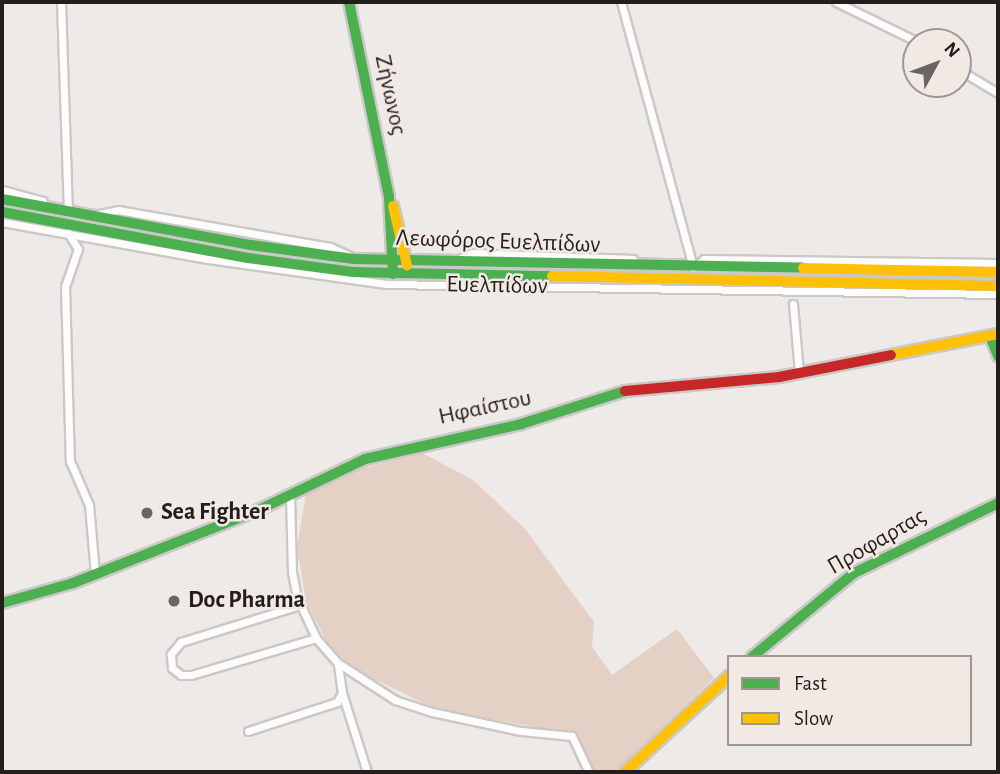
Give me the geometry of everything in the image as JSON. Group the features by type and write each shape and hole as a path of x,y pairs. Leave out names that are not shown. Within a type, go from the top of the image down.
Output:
{"main road":[{"name":"Ζήνωνος","path":"349,2 389,197"},
{"path":"389,197 393,274"},
{"path":"389,197 407,261 407,274"},
{"name":"Λεωφόρος Ευελπίδων","path":"2,199 354,259 449,264 571,261 693,268 998,272"},
{"name":"Λεωφόρος Ευελπίδων","path":"2,212 209,255 324,269 493,282 832,287 998,286"},
{"path":"994,335 998,356"},
{"name":"Ηφαίστου","path":"2,603 95,574 290,496 365,459 521,424 612,392 799,373 994,335"},
{"name":"Προφαρτας","path":"754,655 854,573 998,503"},
{"path":"625,772 727,678"}],"street":[{"path":"2,190 68,210 61,2"},
{"path":"621,2 692,247 693,268"},
{"path":"836,2 902,34"},
{"path":"972,77 998,93"},
{"name":"Ευελπίδων","path":"2,222 209,255 343,281 493,282"},
{"path":"68,233 78,249 65,286 70,461 89,505 95,574"},
{"path":"693,268 704,259 998,263"},
{"path":"832,287 998,293"},
{"path":"793,304 799,373"},
{"path":"290,496 292,572 300,605 316,638 338,663 395,700 432,712 521,731 572,736 589,772"},
{"path":"300,605 181,642 171,654 172,668 181,675 191,675 316,638"},
{"path":"338,663 342,693 366,772"},
{"path":"248,731 326,707 337,702 342,693"}],"shaded area":[{"path":"422,453 473,480 525,529 594,622 592,647 612,675 677,629 714,678 615,772 593,772 575,734 438,710 355,670 328,644 306,601 297,548 306,493 359,469"}],"traffic: fast":[{"path":"349,2 389,197 393,274"},
{"path":"2,199 251,245 354,259 803,268"},
{"path":"2,212 248,258 353,272 552,276"},
{"path":"990,336 998,356"},
{"path":"2,603 73,583 252,513 365,459 521,424 625,391"},
{"path":"754,655 854,573 998,503"}],"traffic: slow":[{"path":"393,206 407,265"},
{"path":"803,268 998,272"},
{"path":"552,276 998,286"},
{"path":"891,355 998,334"},
{"path":"625,772 727,678"}],"traffic: jam":[{"path":"625,391 779,377 891,355"}],"place":[{"name":"Sea Fighter","path":"147,513"},
{"name":"Doc Pharma","path":"174,601"}]}
